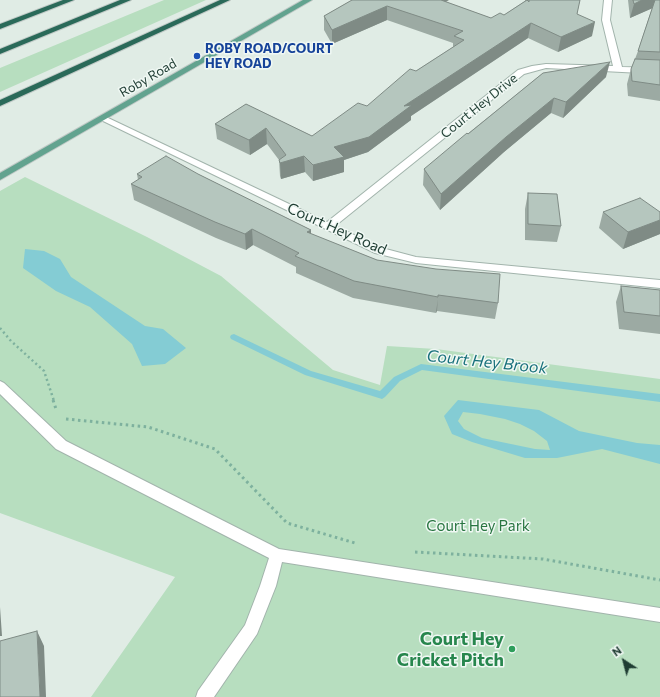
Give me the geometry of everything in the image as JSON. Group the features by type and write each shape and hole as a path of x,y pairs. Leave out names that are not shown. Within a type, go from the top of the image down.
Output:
{"highway":[{"path":"0,21 50,0"},
{"path":"0,27 70,0"},
{"path":"0,52 127,0"},
{"path":"0,103 226,0"}],"main road":[{"name":"Roby Road","path":"0,177 308,0"}],"street":[{"path":"608,0 606,20 618,69"},
{"name":"Court Hey Drive","path":"328,226 521,72 532,68 546,66 660,71"},
{"name":"Court Hey Road","path":"103,119 379,250 416,260 660,284"},
{"path":"0,386 61,444 277,555 660,615"},
{"path":"204,697 251,629 268,586 277,555"}],"path":[{"path":"0,328 11,341 44,371 57,411"},
{"path":"59,418 148,427 215,448 288,524 359,544"},
{"path":"411,552 543,559 660,580"}],"green space":[{"path":"164,0 206,0 0,92 0,68"},
{"name":"Court Hey Park","path":"25,177 147,237 221,276 333,370 380,385 387,346 436,349 660,379 660,697 91,697 175,577 0,513 0,191"}],"water":[{"path":"25,249 44,251 60,259 71,277 145,326 163,329 186,348 165,364 142,366 132,344 90,307 56,291 23,268"},
{"path":"458,400 539,410 579,431 637,443 660,445 660,464 602,449 557,458 525,458 472,442 452,434 444,416","holes":["463,412 505,419 534,431 547,441 550,450 535,449 482,438 464,429 458,421"]}],"building":[{"path":"352,0 441,0 491,18 500,13 504,15 527,0 529,2 529,0 580,0 577,14 595,22 561,37 531,23 404,106 412,105 369,137 334,147 344,157 313,165 304,156 280,163 279,160 286,155 266,128 249,140 215,124 246,104 312,136 358,103 367,106 410,69 416,71 464,40 454,36 463,31 387,6 332,30 324,16"},
{"path":"633,0 642,0 634,4"},
{"path":"655,0 660,0 660,52 638,51"},
{"path":"635,59 660,60 660,85 632,81 631,69"},
{"path":"610,62 566,102 554,98 506,137 441,194 424,169 543,73"},
{"path":"166,156 198,174 311,230 307,232 377,260 436,269 500,274 498,303 438,295 438,297 354,281 295,256 299,253 252,229 245,234 131,184 142,177 137,174"},
{"path":"528,193 557,194 561,226 528,224"},
{"path":"640,198 660,212 660,220 628,232 603,212"},
{"path":"621,286 660,290 660,316 624,312"},
{"path":"37,631 40,697 0,697 0,641"}],"waterway":[{"name":"Court Hey Brook","path":"234,337 308,373 382,395 397,379 421,367 660,398"}],"place":[{"name":"ROBY ROAD/COURT HEY ROAD","path":"197,56"},
{"name":"Court Hey Cricket Pitch","path":"512,649"}]}
